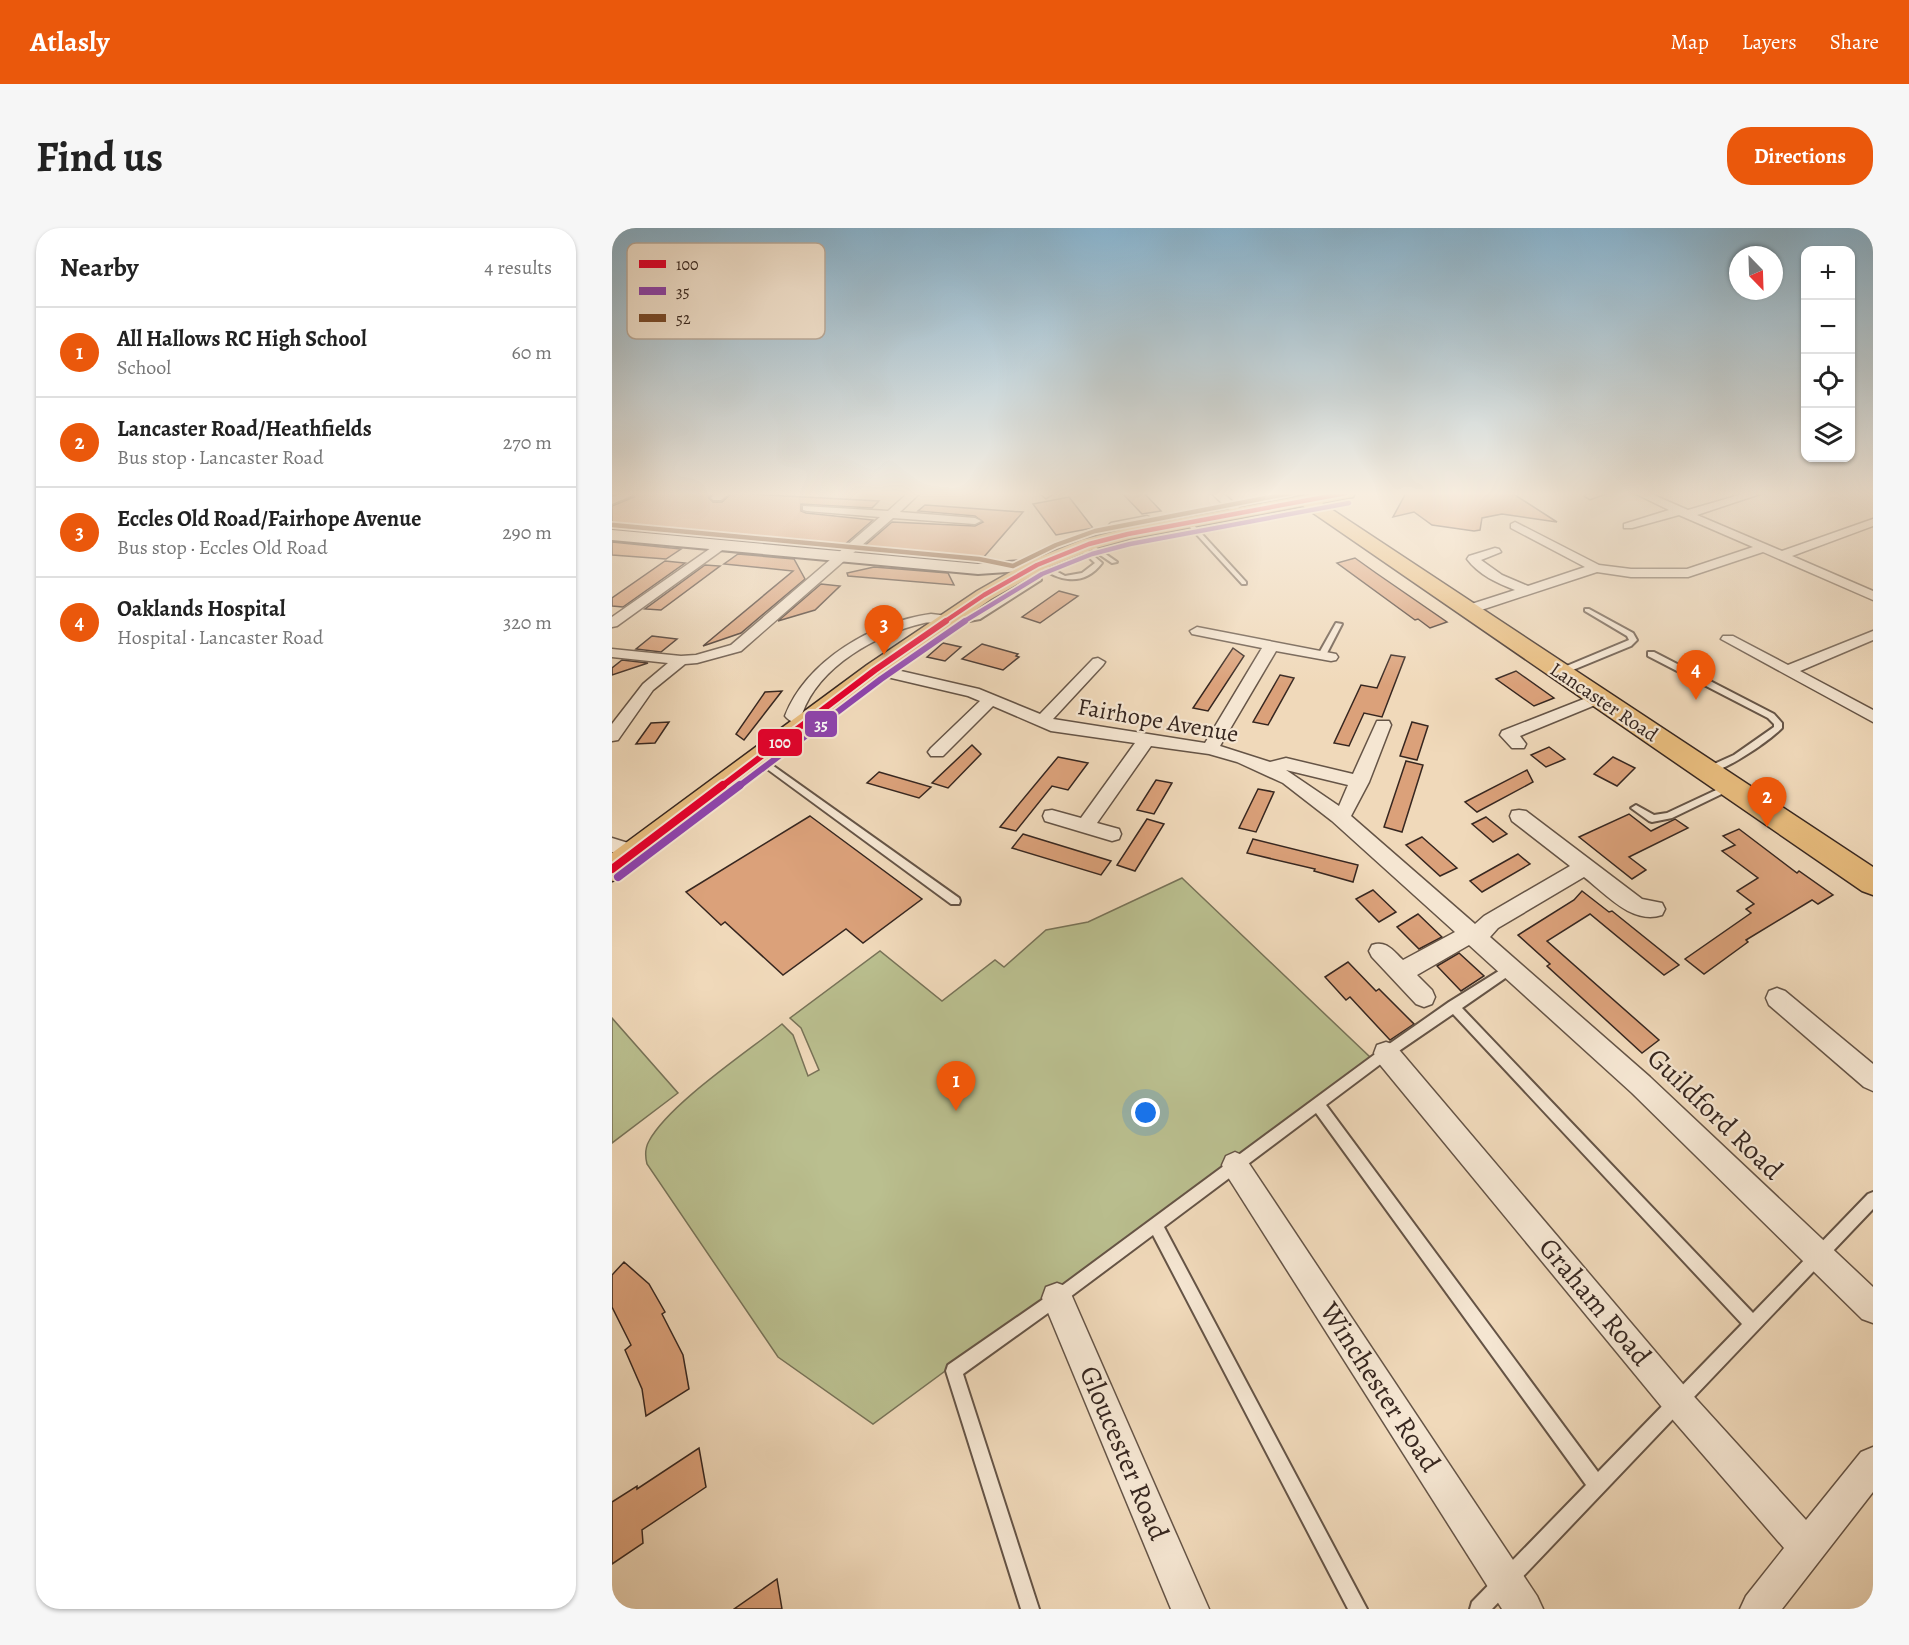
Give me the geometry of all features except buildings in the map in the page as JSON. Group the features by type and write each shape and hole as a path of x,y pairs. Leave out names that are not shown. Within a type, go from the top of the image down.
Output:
{"main road":[{"path":"612,869 623,849 758,758 875,670 950,618 1029,569 1057,557"},
{"name":"Lancaster Road","path":"1388,557 1873,883"}],"street":[{"path":"612,623 704,557"},
{"path":"612,653 681,660 697,659 742,645 840,557"},
{"path":"846,557 978,569 1029,569"},
{"path":"1478,557 1473,559 1483,570 1499,580 1527,590"},
{"path":"1576,557 1596,568 1641,574 1688,573 1735,557"},
{"path":"1783,557 1873,596"},
{"path":"1467,610 1596,568"},
{"path":"978,569 1029,569"},
{"path":"808,721 793,716 794,706 812,680 844,655 902,626 927,618 950,618"},
{"path":"1197,631 1327,656"},
{"path":"1788,671 1873,635"},
{"path":"1728,639 1873,717"},
{"path":"1210,749 1272,646"},
{"path":"612,736 648,687 681,660"},
{"path":"1042,722 1098,662"},
{"name":"Fairhope Avenue","path":"875,670 973,692 1042,722 1076,730 1210,749 1269,768 1316,796 1510,969"},
{"path":"1518,744 1508,735 1599,698"},
{"path":"937,752 991,699"},
{"path":"1339,816 1346,811 1383,725"},
{"path":"1085,826 1146,740"},
{"path":"1269,768 1286,764 1360,782"},
{"path":"1052,816 1112,834"},
{"path":"1518,816 1637,907 1655,909"},
{"path":"1400,973 1473,936 1491,922 1584,867"},
{"path":"1380,951 1424,998"},
{"name":"Guildford Road","path":"1510,969 1641,1085 1873,1308"},
{"path":"1777,998 1873,1078"},
{"name":"Graham Road","path":"1386,1053 1677,1401 1807,1548"},
{"name":"Winchester Road","path":"1235,1165 1524,1609"},
{"name":"Gloucester Road","path":"1057,1298 1190,1609"},
{"path":"1759,1609 1873,1464"}],"lane":[{"path":"1029,569 1062,577 1084,574 1095,569 1099,562 1095,557"},
{"path":"1106,557 1114,562"},
{"path":"1221,557 1244,583"},
{"path":"1560,672 1633,640 1630,635 1587,610"},
{"path":"1327,656 1338,624"},
{"path":"1651,654 1771,716 1778,723 1778,729 1737,757 1706,771"},
{"path":"758,758 954,901"},
{"path":"1636,808 1652,819 1669,816 1730,787"},
{"path":"1030,1609 954,1371 1057,1298 1386,1053 1510,969"},
{"path":"1453,1006 1753,1323"},
{"path":"1317,1104 1597,1485"},
{"path":"1479,1609 1873,1199"},
{"path":"1156,1225 1358,1609"}],"green space":[{"path":"1182,878 1371,1058 873,1424 778,1357 647,1164 646,1152 649,1141 659,1126 691,1095 782,1024 793,1035 808,1076 819,1070 801,1028 790,1018 880,951 942,1001 995,960 1004,967 1046,930 1088,922"},
{"path":"612,1018 678,1093 612,1143"}],"transit line":[{"name":"52","path":"962,557 1013,566 1031,557"},
{"name":"100","path":"612,869 875,670 984,595 1037,565 1056,557"},
{"name":"35","path":"618,877 881,679 990,604 1042,574 1083,557"}],"place":[{"name":"Eccles Old Road/Fairhope Avenue","path":"884,655"},
{"name":"Oaklands Hospital","path":"1696,700"},
{"name":"Lancaster Road/Heathfields","path":"1767,827"},
{"name":"All Hallows RC High School","path":"956,1111"}]}
